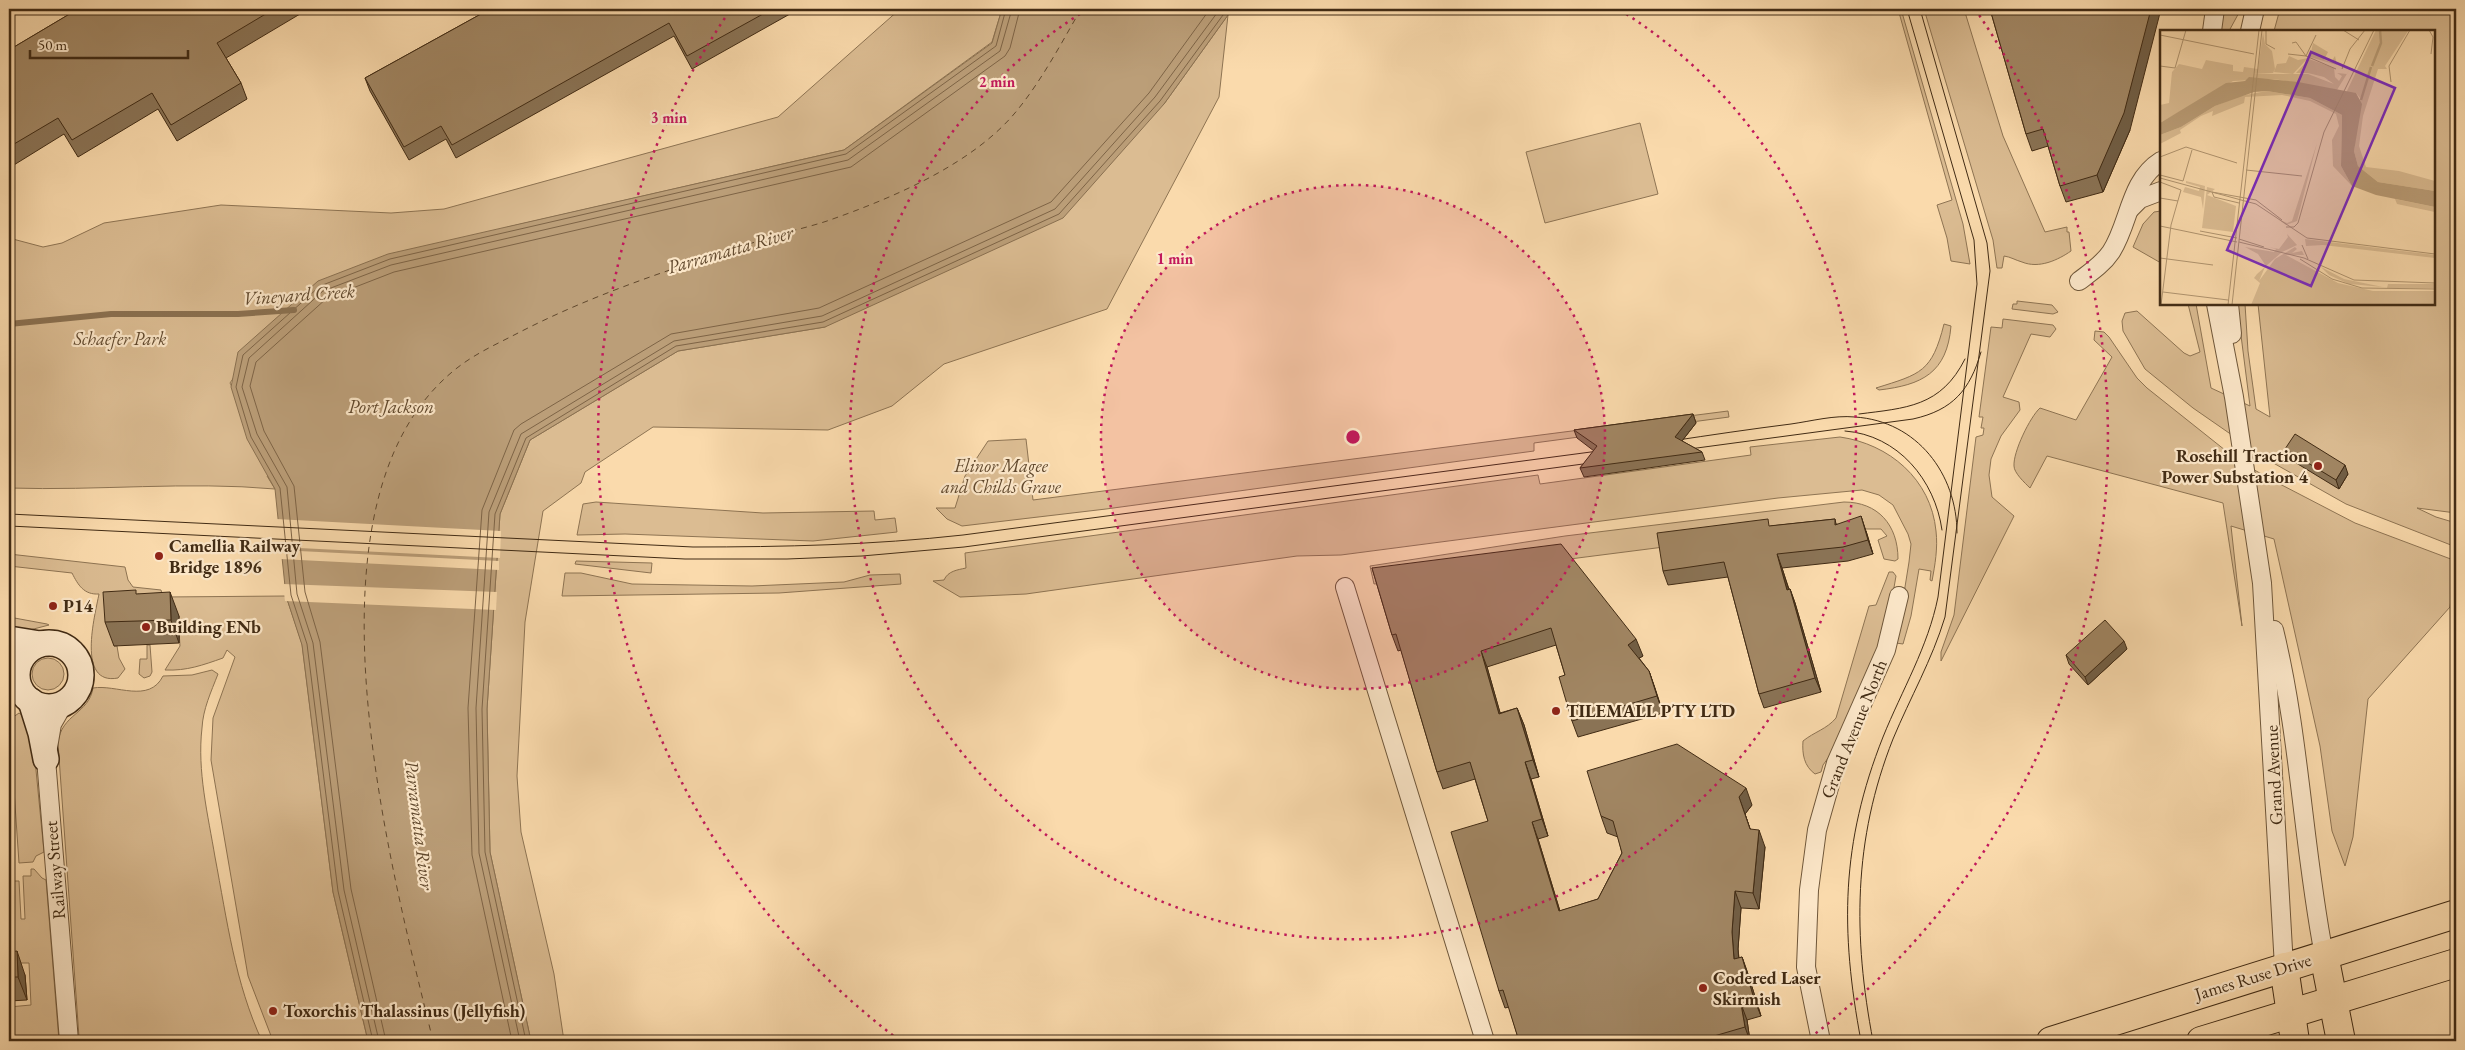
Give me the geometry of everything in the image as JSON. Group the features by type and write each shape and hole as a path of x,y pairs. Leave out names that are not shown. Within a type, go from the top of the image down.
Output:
{"main road":[{"name":"James Ruse Drive","path":"2051,1041 2456,914"},
{"path":"2324,955 2341,1041"},
{"path":"2201,1041 2249,1035 2290,1013 2456,963"},
{"path":"2284,967 2295,1041"}],"street":[{"path":"2206,30 2208,9"},
{"path":"2212,30 2215,9"},
{"path":"2250,30 2255,9"},
{"path":"2079,281 2099,266 2112,251 2140,182 2160,162"},
{"path":"2128,212 2140,199 2160,191"},
{"name":"Grand Avenue","path":"2216,305 2234,397 2262,583 2286,685 2314,906 2324,955"},
{"name":"Grand Avenue","path":"2229,305 2234,397"},
{"name":"Grand Avenue","path":"2262,583 2284,967"},
{"path":"1344,587 1485,1041"},
{"name":"Grand Avenue North","path":"1821,1041 1809,991 1806,942 1813,857 1827,789 1836,763 1886,650 1900,596"},
{"path":"9,639 40,644 52,643 64,647 74,654 80,665 80,683 72,697 64,703 48,707 20,689"},
{"path":"40,644 29,650 21,660 18,673 20,689 41,733 46,759"},
{"name":"Railway Street","path":"64,703 52,724 46,759 68,1041"}],"green space":[{"name":"Schaefer Park","path":"900,9 1002,9 992,42 844,150 508,227 268,327 230,383 276,474 267,476 275,489 209,486 9,488 9,238 43,247 62,243 104,223 221,205 391,213 444,209 778,117"},
{"path":"1898,9 1901,9 1963,224 1970,264 1951,261 1947,238 1937,205 1952,200"},
{"path":"1924,9 1964,9 2003,136 2045,232 2067,227 2071,251 2066,254 2042,264 2028,264 2004,256 2002,268 1997,268 1993,240"},
{"path":"2221,9 2241,9 2230,30 2219,30"},
{"path":"2280,9 2456,9 2456,513 2417,508 2436,517 2456,523 2456,547 2346,504 2268,460 2193,408 2145,369 2123,331 2122,321 2125,313 2137,311 2184,353 2190,356 2200,352 2188,305 2196,305 2211,388 2250,406 2237,305 2245,305 2248,351 2256,409 2270,417 2258,305 2435,305 2435,30 2274,30"},
{"path":"1228,15 1219,97 1107,309 944,364 892,406 828,430 653,427 585,472 581,483 543,511 525,622 517,776 521,832 554,974 564,1041 531,1041 490,852 487,709 500,514 530,440 678,351 825,327 1164,104"},
{"path":"1640,123 1658,194 1545,223 1526,152"},
{"path":"2160,211 2160,262 2133,247 2143,224 2154,212"},
{"path":"2017,301 2052,305 2058,312 2053,314 2012,309 2013,304 2017,304"},
{"path":"2003,319 2053,325 2056,329 2050,337 2031,334 2003,397 2019,402 2020,410 2001,436 1991,459 1989,475 1992,497 2014,516 1941,661 1941,652 1954,615 1976,437 1983,435 1984,428 1981,428 1983,417 1979,417 1991,327 2002,328"},
{"path":"1944,324 1951,326 1949,342 1938,366 1930,374 1920,380 1894,388 1879,390 1876,388 1904,379 1922,369 1935,352"},
{"path":"2095,331 2104,332 2109,337 2137,378 2147,388 2240,462 2355,523 2456,561 2450,607 2368,699 2353,837 2345,866 2332,831 2320,746 2274,539 2231,526 2242,626 2223,503 2047,456 2030,488 2016,472 2014,460 2016,452 2023,435 2040,408 2076,420 2112,357 2094,340"},
{"name":"Elinor Magee and Childs Grave","path":"1728,411 1729,417 1534,443 1534,451 1106,509 962,526 947,519 936,508 955,508 965,476 988,441 1026,439 1033,500"},
{"path":"1840,437 1875,447 1891,456 1916,480 1926,495 1932,512 1937,544 1932,581 1930,580 1931,571 1919,569 1911,616 1903,644 1896,643 1911,544 1893,505 1879,495 1862,490 1778,498 1341,555 1297,556 1026,594 960,597 933,581 944,580 950,573 966,568 965,553 1538,475 1540,484 1751,455 1750,447"},
{"path":"596,502 763,513 874,511 875,520 895,518 897,532 813,541 625,534 577,535 583,504"},
{"path":"1844,502 1867,506 1884,518 1894,536 1898,559 1895,561 1884,559 1878,540 1887,536 1881,529 1853,529 1852,523 1374,584 1370,566 1565,536"},
{"path":"9,554 125,567 128,580 133,587 161,590 163,597 286,596 302,644 333,892 368,1041 273,1041 248,976 211,760 213,718 235,657 227,650 223,658 209,663 188,668 165,670 180,646 178,616 114,646 117,646 119,658 125,669 118,678 105,678 97,671 92,660 91,647 94,617 99,594 85,591 72,573 9,566"},
{"path":"576,561 652,563 651,573 575,564"},
{"path":"1889,572 1893,572 1896,576 1887,628 1842,739 1823,765 1821,772 1815,774 1808,767 1804,759 1803,741 1829,725 1836,718 1869,606 1876,605"},
{"path":"565,573 581,573 632,584 752,586 844,582 870,575 900,574 901,584 779,593 562,596"},
{"path":"9,617 49,625 22,632 9,631"},
{"path":"147,645 150,645 152,672 150,676 144,678 139,674 140,659 147,659"},
{"path":"48,658 54,659 59,663 63,668 63,680 59,685 54,689 48,690 42,689 37,685 33,680 32,674 33,668 37,663 42,659"},
{"path":"212,670 218,674 203,721 201,760 204,793 238,974 262,1041 87,1041 79,1037 58,743 60,733 69,720 86,703 93,688 102,687 141,691 157,684 163,676 192,675"},
{"path":"19,713 28,719 32,729 44,852 36,856 33,862 19,863 14,790 9,790 9,720"},
{"path":"31,869 34,869 46,880 59,1041 9,1041 9,1007 31,1005 29,963 9,963 9,881 19,881 21,919 25,919 23,876 31,876"}],"water":[{"name":"Port Jackson","path":"1002,9 1228,9 1228,15 1164,104 1063,218 825,327 678,351 530,440 500,514 487,709 490,852 531,1041 368,1041 333,892 302,645 286,596 275,489 247,439 231,387 238,352 318,281 388,254 844,150 992,43"}],"pier":[{"path":"276,519 501,531 500,558 279,547"},
{"path":"279,550 499,561 499,570 280,559"},
{"path":"283,584 497,592 496,610 285,601"}],"building":[{"path":"78,9 274,9 217,43 241,83 171,125 152,93 72,140 58,118 9,147 9,50"},
{"path":"490,9 772,9 687,56 669,23 452,145 441,126 404,147 365,78"},
{"path":"1990,9 2151,9 2124,113 2097,175 2060,186 2043,129 2026,134"},
{"path":"1693,414 1675,437 1702,452 1580,468 1597,446 1574,430"},
{"path":"2295,434 2345,465 2336,480 2285,449"},
{"path":"1861,516 1868,540 1843,547 1777,554 1787,590 1790,589 1815,678 1759,694 1724,562 1663,571 1657,533 1768,519 1769,526 1835,519 1835,525"},
{"path":"1561,544 1636,639 1628,645 1649,671 1657,696 1572,721 1559,677 1565,675 1551,628 1481,651 1499,714 1517,708 1533,760 1525,762 1542,819 1532,822 1559,911 1598,899 1622,853 1613,821 1601,816 1587,771 1677,744 1746,788 1739,797 1750,829 1759,830 1753,893 1735,891 1732,932 1734,959 1742,957 1754,999 1741,1004 1745,1027 1697,1041 1519,1041 1503,990 1499,991 1451,832 1488,821 1470,762 1437,772 1396,634 1392,635 1372,568"},
{"path":"136,590 136,594 170,592 171,620 105,622 103,592"},
{"path":"2105,620 2124,641 2085,677 2066,655"},
{"path":"17,951 18,977 9,977 9,952"}],"waterway":[{"name":"Vineyard Creek","path":"9,324 111,314 238,314 294,310"}],"ferry route":[{"path":"433,1041 396,881 378,786 367,688 365,593 377,504 406,427 457,368 488,348 550,317 612,291 675,268 852,212 905,190 957,162 1001,128 1019,108 1044,72 1081,9"}],"tram line":[{"path":"1861,1041 1854,1000 1848,924 1848,887 1852,851 1869,776 1883,737 1928,633 1938,597 1977,284 1974,240 1907,9"},
{"path":"1873,1041 1866,1002 1860,926 1860,888 1864,851 1870,814 1893,739 1927,664 1945,617 1990,271 1987,243 1920,9"},
{"path":"1682,450 1913,419 1927,415 1949,404 1965,388 1977,365 1981,352"},
{"path":"1859,414 1907,407 1933,396 1945,387 1965,359"},
{"path":"1671,441 1831,418 1855,417 1877,421 1897,429 1915,440 1929,454 1941,471 1950,491 1955,511 1957,533"},
{"path":"1845,431 1864,434 1882,441 1911,463 1931,494 1942,530"},
{"path":"9,514 693,547 828,545 963,535 1606,450"},
{"path":"9,526 685,559 787,559 862,556 964,547 1598,462"}],"place":[{"name":"Rosehill Traction Power Substation 4","path":"2318,466"},
{"name":"Camellia Railway Bridge 1896","path":"159,556"},
{"name":"P14","path":"53,606"},
{"name":"Building ENb","path":"146,627"},
{"name":"TILEMALL PTY LTD","path":"1556,711"},
{"name":"Codered Laser Skirmish","path":"1703,988"},
{"name":"Toxorchis Thalassinus (Jellyfish)","path":"273,1011"}],"water label":[{"name":"Parramatta River","path":"730,249"},
{"name":"Parramatta River","path":"420,825"}]}
